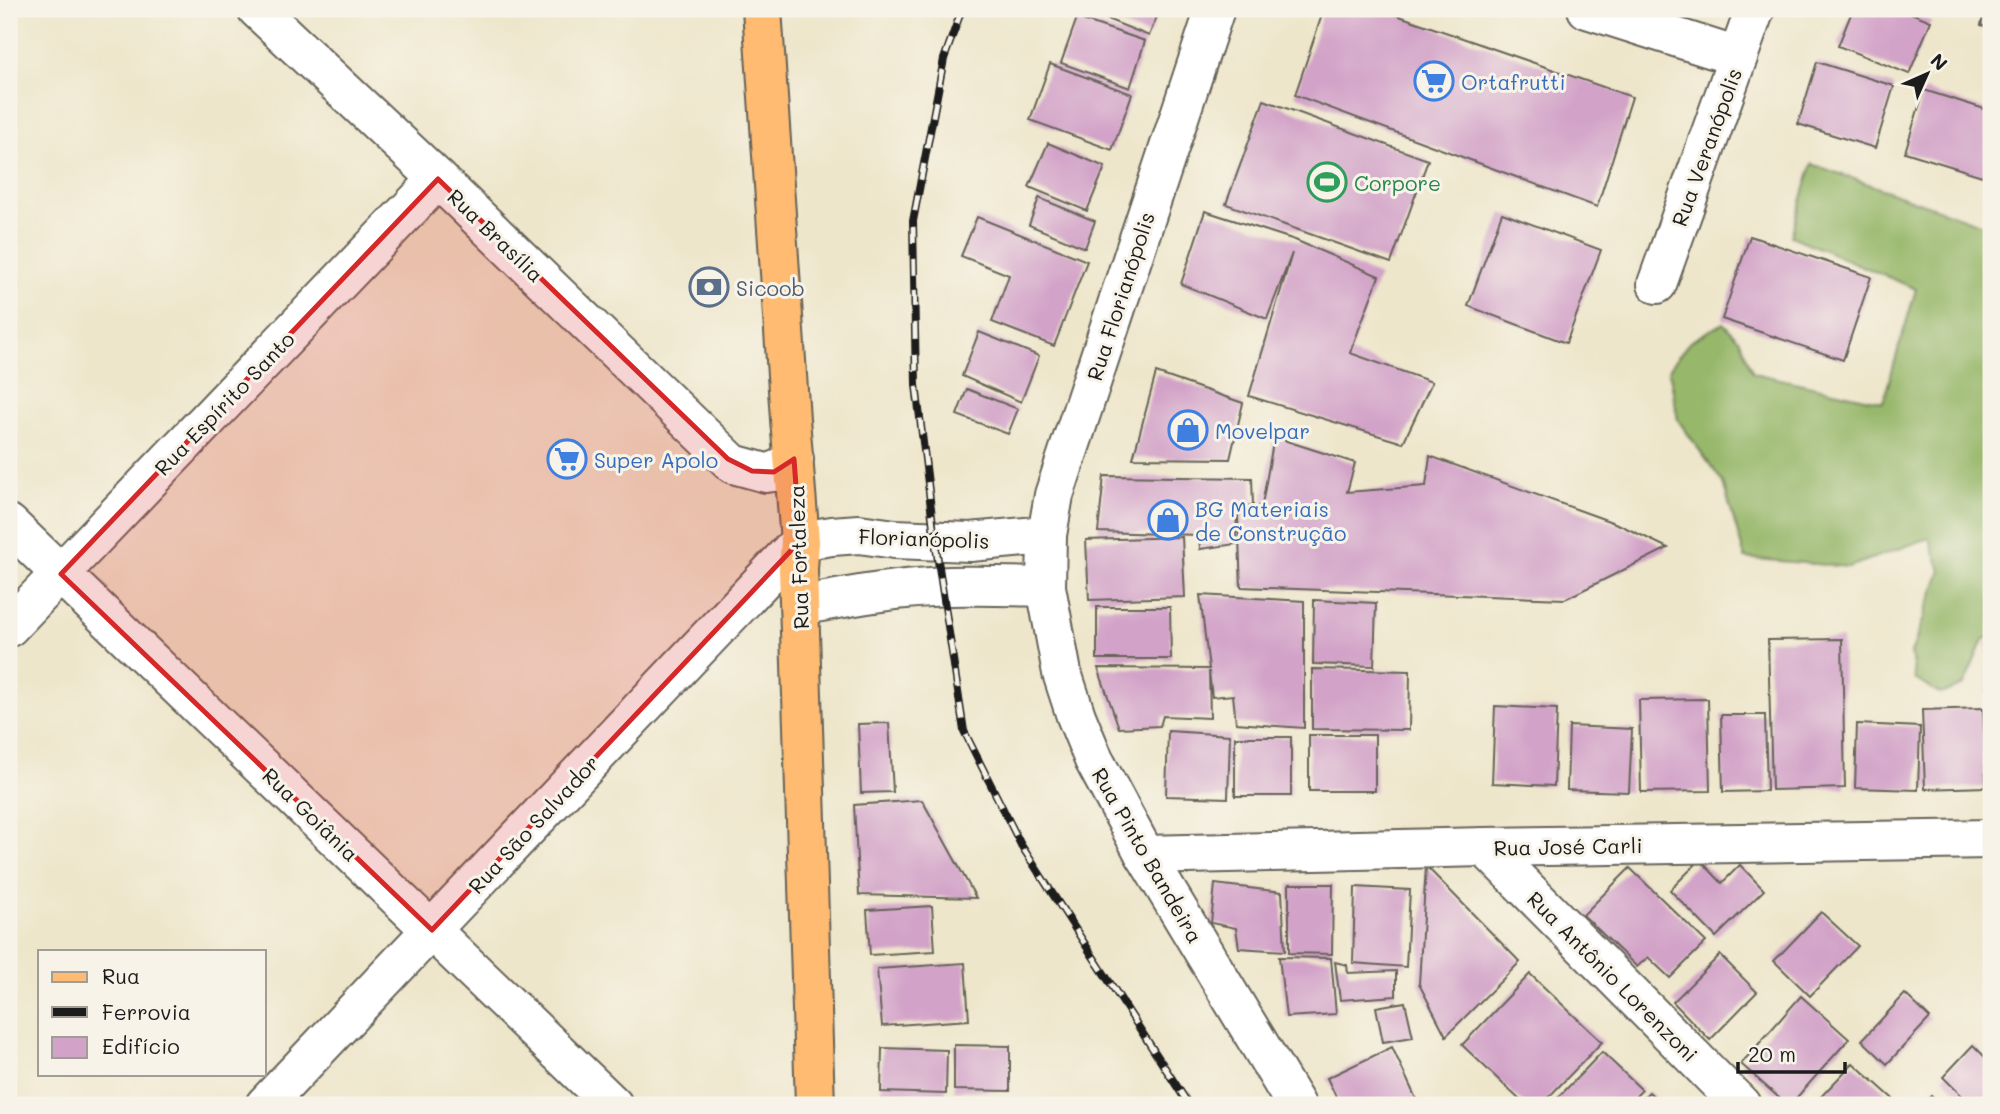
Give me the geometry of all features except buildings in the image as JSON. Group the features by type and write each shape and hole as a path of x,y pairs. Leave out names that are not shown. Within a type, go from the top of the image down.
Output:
{"main road":[{"name":"Rua Fortaleza","path":"762,9 799,532 815,1105"}],"street":[{"name":"Rua Brasília","path":"257,9 438,179 733,464 799,532"},
{"name":"Rua Florianópolis","path":"1046,587 1047,535 1055,495 1215,9"},
{"path":"1587,9 1738,57"},
{"name":"Rua Veranópolis","path":"1657,285 1755,9"},
{"name":"Rua Espírito Santo","path":"9,627 438,179"},
{"name":"Rua Brasília","path":"733,464 766,473 774,472 794,459"},
{"name":"Rua Goiânia","path":"9,524 613,1105"},
{"name":"Florianópolis","path":"799,532 970,542 1047,535"},
{"name":"Rua São Salvador","path":"265,1105 432,930 799,532"},
{"path":"800,606 910,588 1046,587"},
{"name":"Rua Pinto Bandeira","path":"1046,587 1062,673 1094,760 1145,855 1296,1105"},
{"name":"Rua José Carli","path":"1145,855 1991,839"},
{"name":"Rua Antônio Lorenzoni","path":"1485,847 1741,1105"}],"highlighted area":[{"path":"438,179 728,459 752,471 774,472 794,459 800,541 432,930 61,574"}],"green space":[{"path":"1812,164 1991,228 1991,636 1983,640 1964,685 1941,694 1915,679 1911,653 1941,570 1929,538 1849,567 1745,558 1723,483 1678,420 1669,369 1689,342 1723,323 1740,340 1753,373 1883,402 1916,289 1791,236"}],"railway":[{"path":"962,9 944,59 913,221 916,385 935,541 964,731 1021,845 1189,1105"}],"place":[{"name":"Ortafrutti","path":"1434,81"},
{"name":"Corpore","path":"1327,182"},
{"name":"Sicoob","path":"709,287"},
{"name":"Movelpar","path":"1188,430"},
{"name":"Super Apolo","path":"567,459"},
{"name":"BG Materiais de Construção","path":"1168,520"}]}
